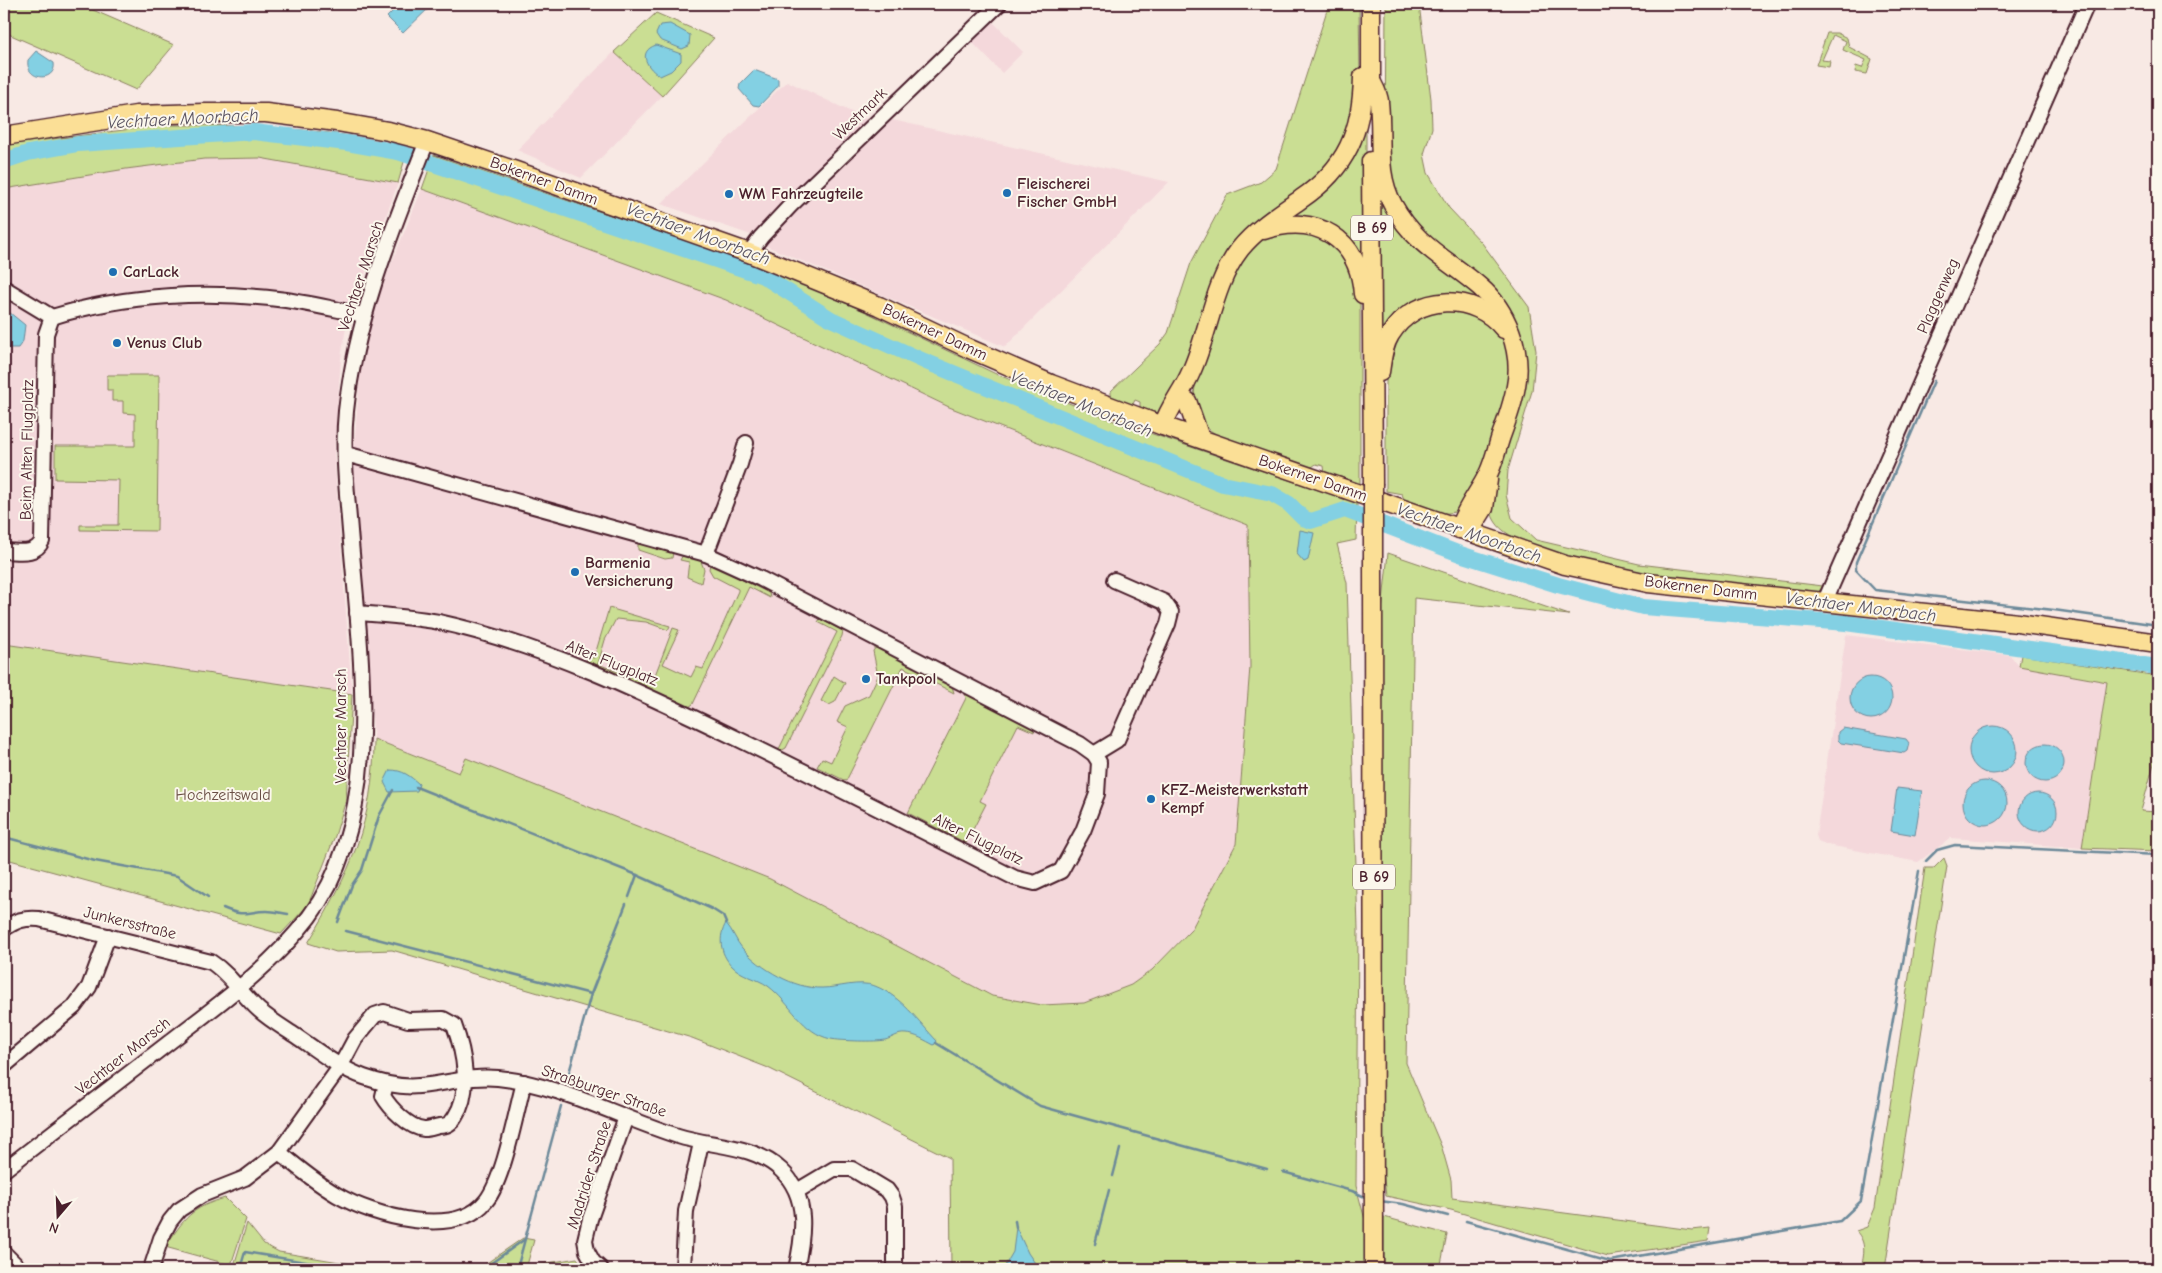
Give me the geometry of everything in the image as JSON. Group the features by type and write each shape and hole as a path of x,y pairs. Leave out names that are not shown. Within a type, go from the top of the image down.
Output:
{"main road":[{"name":"B 69","path":"1371,4 1374,1269"},
{"path":"1168,427 1191,372 1231,263 1240,249 1259,231 1322,184 1337,168 1347,152 1360,119 1363,102 1364,55 1371,38"},
{"path":"1371,80 1380,100 1381,164 1384,182 1392,204 1402,221 1427,249 1473,281 1496,303 1504,315 1513,342 1517,370 1516,384 1489,472 1464,531"},
{"name":"Bokerner Damm","path":"4,136 136,115 266,114 337,122 424,147 749,253 879,306 970,350 1042,380 1168,427 1565,565 1648,583 2018,623 2158,643"},
{"path":"1259,231 1290,224 1312,226 1330,233 1348,249 1360,272 1365,353 1372,375"},
{"path":"1373,436 1379,413 1383,352 1390,335 1401,320 1416,309 1434,303 1452,301 1469,304 1489,313 1513,342"},
{"path":"1168,427 1182,415 1187,401 1191,372"},
{"path":"1187,401 1200,438"},
{"path":"1489,472 1484,508 1498,542"},
{"path":"1464,531 1484,508"}],"street":[{"name":"Westmark","path":"749,253 760,236 790,206 999,4"},
{"name":"Plaggenweg","path":"1824,603 2087,4"},
{"name":"Vechtaer Marsch","path":"4,1170 238,989 280,953 311,915 336,870 349,835 358,792 362,724 357,613 346,482 346,414 364,315 424,147"},
{"path":"4,288 52,317 130,301 176,295 229,295 286,300 364,315"},
{"name":"Beim Alten Flugplatz","path":"4,551 30,552 39,547 42,541 46,334 52,317"},
{"path":"706,554 746,443"},
{"path":"346,454 706,554 761,579 1044,725 1080,744 1094,754 1108,748 1117,740 1168,624 1171,612 1164,602 1114,580"},
{"name":"Alter Flugplatz","path":"357,613 390,615 448,624 496,637 578,668 659,701 779,758 1014,878 1035,883 1062,871 1083,831 1097,794 1099,762 1094,754"},
{"name":"Junkersstraße","path":"4,929 16,920 26,918 39,919 211,962 221,969 238,989"},
{"path":"7,1058 74,1007 89,987 108,936"},
{"name":"Straßburger Straße","path":"238,989 260,1011 340,1067 386,1084 418,1087 465,1079 496,1078 524,1082 570,1095 701,1143 749,1151 762,1156 781,1170 797,1191 803,1223 796,1269"},
{"path":"151,1269 161,1238 170,1221 179,1210 202,1195 245,1178 279,1152 340,1067 355,1039 375,1015 384,1012 408,1020 443,1019 454,1025 461,1043 465,1079 463,1096 455,1118 447,1125 422,1129 413,1125 389,1106 383,1096 386,1084"},
{"path":"279,1152 308,1176 339,1196 359,1205 384,1214 406,1218 427,1221 455,1220 472,1213 486,1202 496,1187 524,1082"},
{"name":"Madrider Straße","path":"601,1269 593,1262 587,1251 585,1240 590,1219 626,1117"},
{"path":"683,1269 686,1211 701,1143"},
{"path":"797,1191 834,1169 841,1167 852,1169 887,1190 895,1206 895,1269"},
{"path":"4,1253 20,1269"}],"shaded area":[{"path":"993,22 1023,52 1002,73 972,42"},
{"path":"614,52 662,96 581,178 517,150"},
{"path":"787,81 870,121 751,235 661,204"},
{"path":"888,119 1169,182 1005,347 764,245 767,236"},
{"path":"260,158 398,183 346,327 341,358 334,453 352,694 4,644 4,189 126,169 204,159"},
{"path":"422,189 726,300 949,407 1248,525 1250,667 1236,844 1191,930 1152,970 1131,985 1084,1003 1042,1005 992,996 770,879 466,759 460,773 374,739 352,472 361,360 373,308"},
{"path":"1846,635 2010,655 2019,666 2107,682 2082,848 1951,838 1918,862 1828,845 1818,841 1816,835"}],"green space":[{"path":"4,4 79,4 174,45 136,90 4,32"},
{"path":"1329,4 1359,4 1360,76 1352,125 1326,173 1252,226 1164,408 1158,413 1140,408 1140,402 1135,400 1132,406 1111,401 1111,391 1160,344 1168,333 1191,263 1227,195 1261,182 1276,169"},
{"path":"1386,4 1419,4 1431,99 1432,128 1424,154 1428,173 1449,208 1482,243 1529,307 1536,351 1532,391 1508,470 1506,495 1512,518 1536,540 1639,564 1823,586 1817,594 1684,581 1618,570 1553,553 1528,544 1509,535 1496,523 1490,506 1524,350 1517,326 1505,304 1418,232 1392,189 1385,152"},
{"path":"656,13 714,38 662,96 614,52"},
{"path":"1827,33 1837,33 1847,38 1849,47 1872,59 1867,74 1855,72 1856,66 1862,68 1866,60 1843,50 1846,41 1833,35 1822,60 1830,61 1829,67 1816,65"},
{"path":"1366,124 1366,266 1350,242 1284,220"},
{"path":"164,125 256,127 317,131 408,148 398,183 260,158 204,159 126,169 4,189 4,145"},
{"path":"434,155 764,268 864,311 996,374 1111,420 1357,503 1356,540 1337,544 1347,583 1358,929 1356,1186 1365,1220 1365,1269 951,1269 950,1158 766,1067 692,1038 392,950 336,952 308,943 336,894 357,846 370,796 374,739 459,773 466,758 770,879 992,996 1042,1005 1084,1003 1131,985 1152,970 1191,930 1236,844 1250,667 1248,525 949,407 726,300 422,189"},
{"path":"1378,191 1448,271 1498,313 1441,297 1380,347"},
{"path":"1297,230 1329,240 1347,259 1360,298 1360,485 1325,474 1324,466 1316,464 1308,470 1252,451 1210,431 1204,424 1195,402 1196,380 1208,337 1227,290 1247,252 1261,238"},
{"path":"1462,308 1486,322 1501,335 1509,358 1509,378 1498,426 1462,509 1455,512 1441,513 1426,510 1405,502 1402,494 1386,491 1386,363 1395,338 1405,326 1427,311"},
{"path":"107,375 159,375 157,531 80,530 80,525 118,525 119,480 55,479 55,446 135,446 135,414 123,413 123,401 112,401 112,390 107,390"},
{"path":"638,541 673,552 672,558 665,559 638,550"},
{"path":"1388,553 1569,615 1414,598 1406,1063 1442,1148 1451,1180 1452,1198 1692,1230 1710,1228 1708,1241 1608,1256 1451,1210 1386,1196 1383,1172 1382,612"},
{"path":"683,555 700,559 704,569 701,583 687,577 689,562 680,560"},
{"path":"710,564 769,593 770,598 749,587 693,704 689,707 628,678 632,676 647,677 652,683 673,628 679,630 663,664 691,677 696,667 703,669 738,591 738,589 713,576 709,569"},
{"path":"609,608 670,626 668,630 646,622 616,619 605,640 598,664 621,673 618,677 585,664 588,657 594,658"},
{"path":"820,619 843,631 842,636 786,748 777,753 837,632 818,622"},
{"name":"Hochzeitswald","path":"4,644 352,694 346,800 335,836 308,905 281,934 10,860 4,865"},
{"path":"876,647 952,686 954,693 903,667 846,781 817,767 822,758 831,762 848,727 837,722 845,706 869,695 878,676 873,651"},
{"path":"2021,655 2158,676 2158,749 2141,811 2158,812 2158,851 2082,848 2107,682 2019,666"},
{"path":"834,676 845,683 835,702 829,705 821,701"},
{"path":"969,694 1034,727 1034,732 1018,725 980,801 986,804 966,843 908,813 966,698 965,695"},
{"path":"1944,858 1947,866 1885,1269 1861,1269 1864,1254 1863,1244 1856,1231 1867,1227 1875,1208 1925,868 1934,868"},
{"path":"225,1198 246,1219 231,1265 165,1247 189,1215 204,1206"},
{"path":"1384,1217 1447,1234 1440,1269 1384,1269"},
{"path":"247,1223 264,1244 279,1252 382,1269 233,1269"},
{"path":"523,1238 534,1240 526,1269 478,1269"},
{"path":"577,1258 585,1269 535,1269 536,1265"}],"water":[{"path":"400,4 433,4 403,33 387,17"},
{"path":"670,24 690,35 689,46 682,49 660,40 656,34 660,25"},
{"path":"656,45 681,54 681,61 671,71 660,76 648,65 645,56 650,48"},
{"path":"36,51 54,63 54,69 51,74 41,77 31,72 28,67 28,60"},
{"path":"754,70 778,79 778,86 759,106 753,105 739,89 740,84"},
{"path":"4,308 25,325 23,341 18,348 4,348"},
{"path":"1300,530 1314,533 1308,560 1304,562 1297,554"},
{"path":"1871,677 1886,683 1892,698 1886,713 1871,719 1856,713 1850,698 1856,683"},
{"path":"1993,726 2002,728 2010,733 2015,741 2017,750 2015,759 2010,767 2002,772 1993,774 1984,772 1976,767 1971,759 1969,750 1971,741 1976,733 1984,728"},
{"path":"1843,728 1906,739 1909,743 1907,751 1904,753 1841,743 1838,740 1838,732"},
{"path":"2045,744 2058,750 2064,763 2058,776 2045,782 2032,776 2026,763 2032,750"},
{"path":"390,770 403,772 412,778 419,784 417,791 389,792 384,782"},
{"path":"1989,781 2001,787 2006,794 2006,812 2001,819 1994,824 1981,825 1973,822 1966,815 1963,799 1966,791 1973,784"},
{"path":"1897,788 1922,791 1915,835 1891,831"},
{"path":"2038,793 2051,799 2057,812 2051,825 2038,831 2025,825 2019,812 2025,799"},
{"path":"726,923 742,948 768,970 789,981 811,987 828,988 862,984 875,986 884,990 901,1003 937,1041 934,1045 909,1034 874,1041 836,1040 821,1036 812,1031 768,986 739,972 727,960 721,945 723,928"},
{"path":"1016,1227 1028,1253 1039,1269 1003,1269 1013,1252"}],"waterway":[{"name":"Vechtaer Moorbach","path":"4,161 28,153 78,144 254,132 347,143 398,152 763,276 831,319 924,361 1223,484 1272,494 1289,504 1303,518 1311,521 1345,510 1460,554 1558,585 1643,607 1846,623 2158,667"},
{"path":"1934,381 1856,562 1856,570 1875,590 2054,610 2158,625"},
{"path":"416,787 637,875 712,909 723,916 726,923"},
{"path":"338,922 352,885 362,870 379,816 393,790"},
{"path":"4,837 95,861 177,876 208,897"},
{"path":"1926,861 1937,850 1955,845 2158,855"},
{"path":"1466,1221 1610,1261 1840,1221 1861,1201 1919,871"},
{"path":"629,897 637,875"},
{"path":"567,1080 591,994 626,904"},
{"path":"223,908 237,913 267,911 288,914"},
{"path":"346,931 591,994"},
{"path":"936,1043 1040,1106 1267,1169"},
{"path":"483,1269 525,1239 561,1106"},
{"path":"1113,1176 1120,1149"},
{"path":"1283,1172 1352,1191 1367,1198"},
{"path":"1095,1244 1109,1190"},
{"path":"1380,1201 1403,1204 1448,1216"},
{"path":"1015,1221 1016,1227"},
{"path":"517,1269 525,1239"},
{"path":"240,1269 245,1252 348,1269"}],"place":[{"name":"Fleischerei Fischer GmbH","path":"1007,193"},
{"name":"WM Fahrzeugteile","path":"729,194"},
{"name":"CarLack","path":"113,272"},
{"name":"Venus Club","path":"117,343"},
{"name":"Barmenia Versicherung","path":"575,572"},
{"name":"Tankpool","path":"866,679"},
{"name":"KFZ-Meisterwerkstatt Kempf","path":"1151,799"}]}
